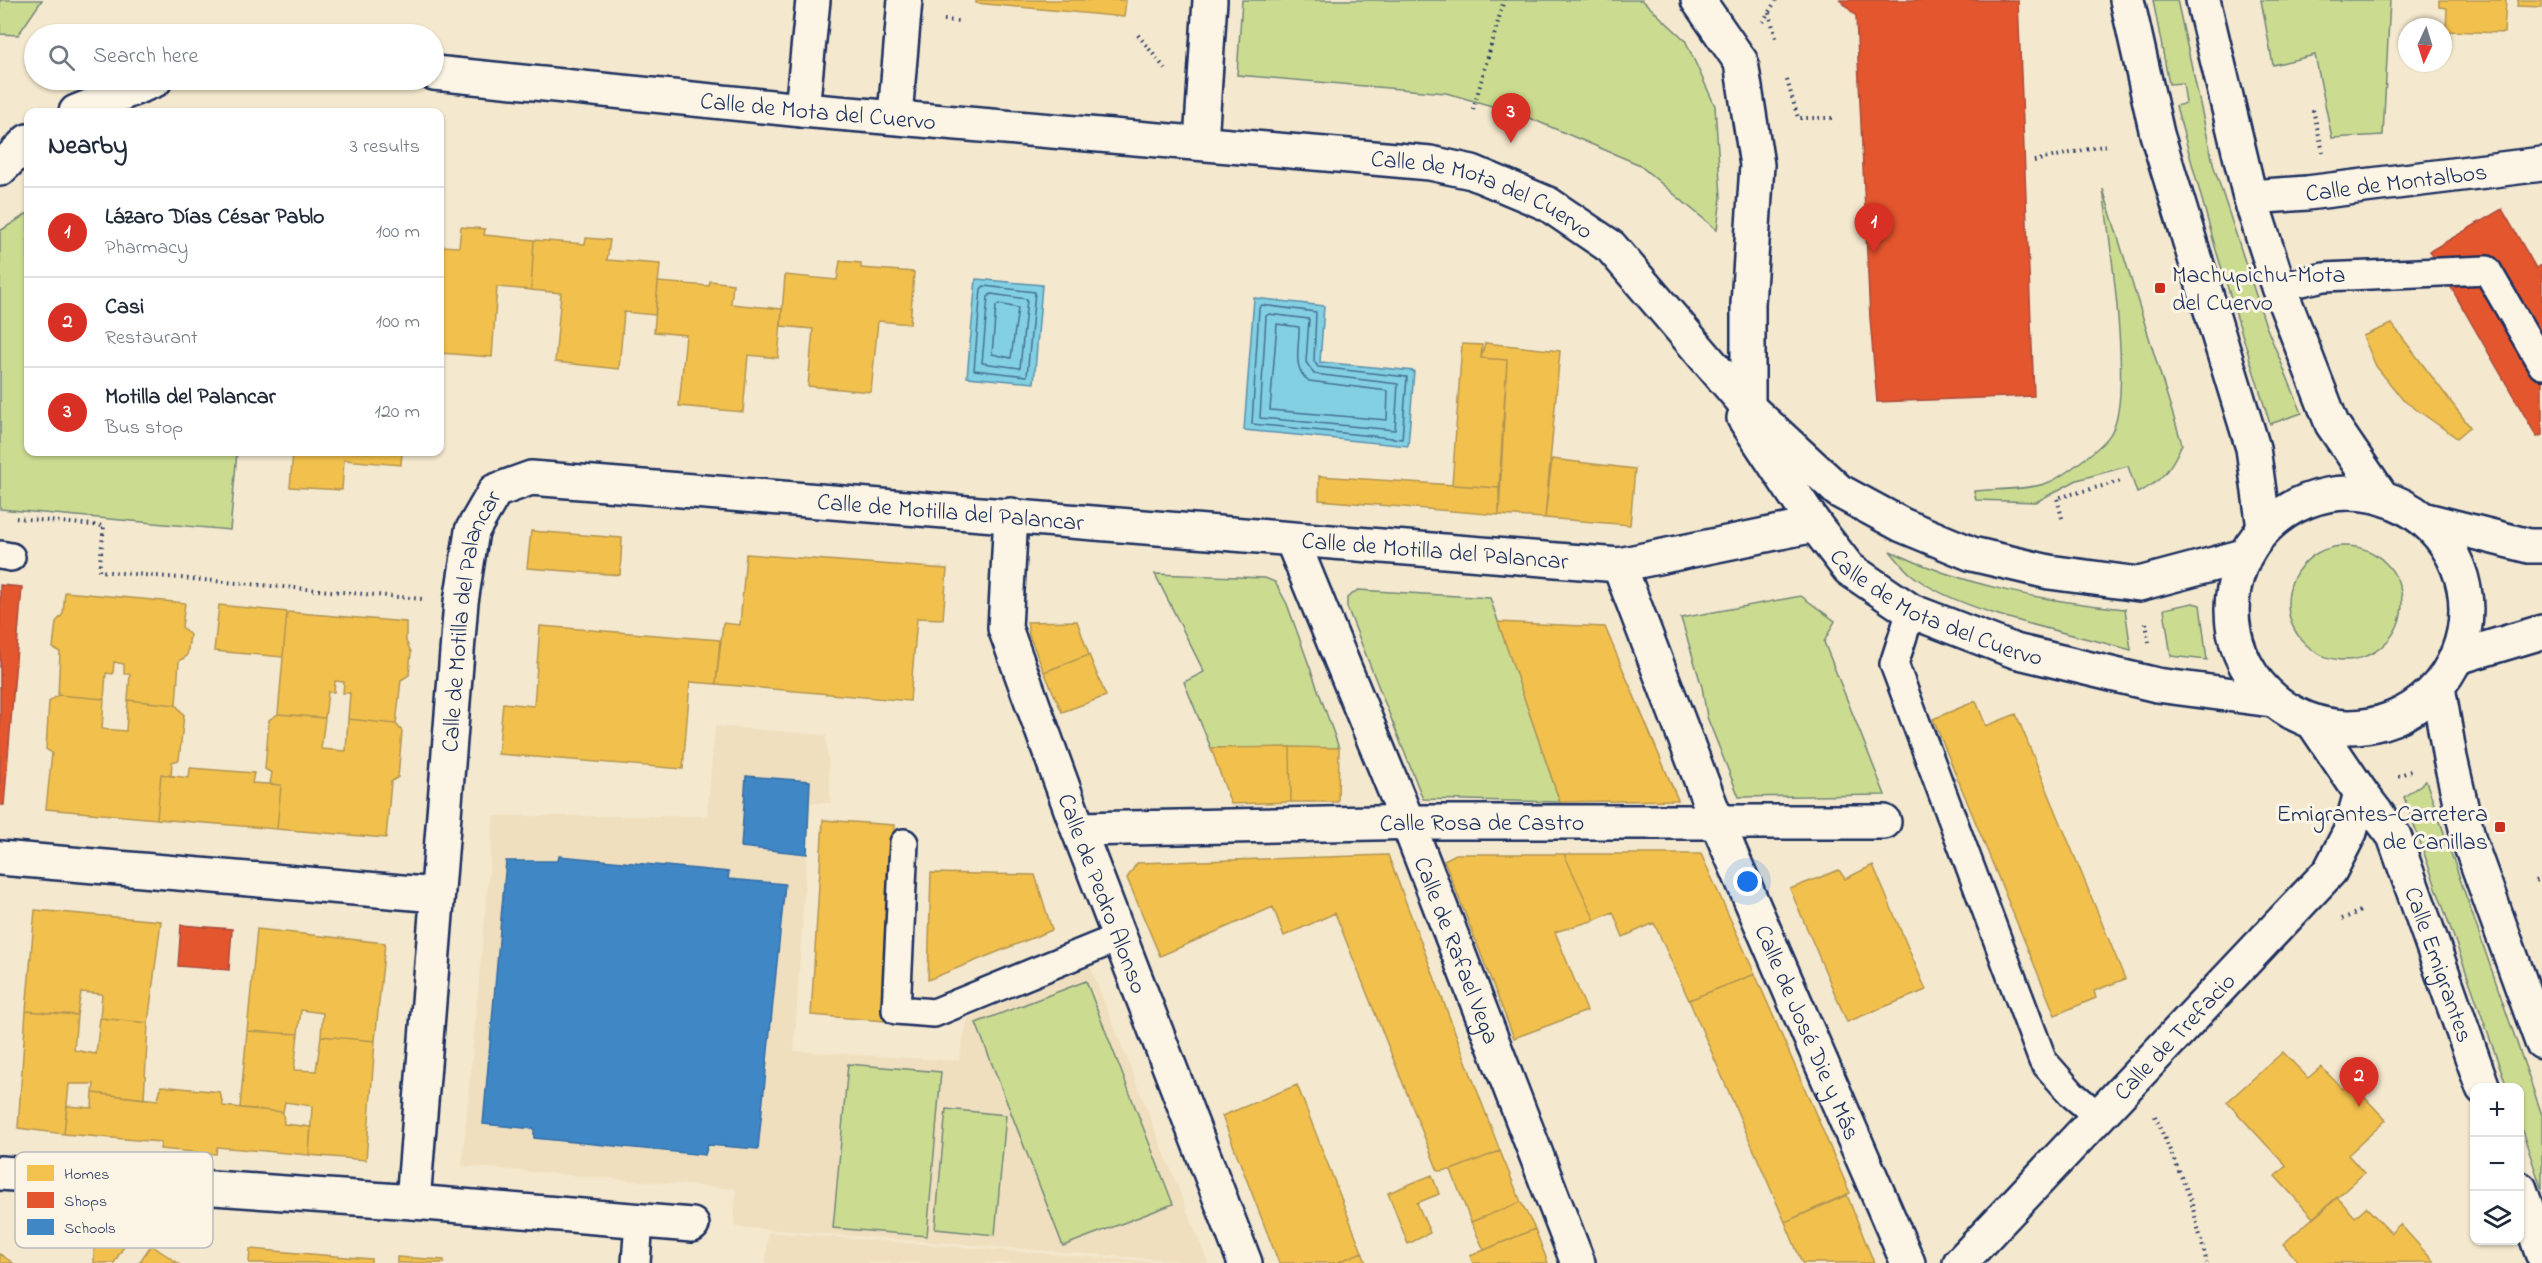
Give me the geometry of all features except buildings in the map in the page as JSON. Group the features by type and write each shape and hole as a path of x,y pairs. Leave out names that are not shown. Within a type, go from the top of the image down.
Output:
{"street":[{"path":"802,110 813,0"},
{"path":"895,116 905,0"},
{"path":"1201,144 1210,0"},
{"path":"1698,0 1741,62 1757,165 1748,304 1748,407"},
{"path":"2127,0 2157,134 2253,448 2264,528"},
{"path":"2203,0 2250,197 2279,287 2332,424 2382,497"},
{"name":"Calle de Mota del Cuervo","path":"444,75 802,110 895,116 1430,163 1472,172 1548,204 1611,247 1748,407 1839,491 1902,525 1972,554 2049,572 2139,584 2244,556"},
{"path":"86,108 130,90"},
{"path":"0,141 24,133"},
{"path":"0,169 24,145"},
{"name":"Calle de Montalbos","path":"2250,197 2307,193 2542,164"},
{"name":"Calle de Mota del Cuervo","path":"1705,359 1815,525 1849,569 1911,611 1960,633 2015,651 2157,685 2272,700"},
{"name":"Calle de Motilla del Palancar","path":"412,1202 461,602 472,531 495,490 531,478 1618,565 1815,525"},
{"path":"2426,520 2462,574 2467,620 2458,657 2438,687 2405,714 2357,727 2313,722 2272,700 2236,650 2231,606 2244,556 2264,528 2296,503 2336,493 2382,497 2426,520 2529,546 2542,546"},
{"name":"Calle de Pedro Alonso","path":"1011,515 1005,628 1078,829 1245,1263"},
{"name":"Calle de Rafael Vega","path":"1292,540 1408,823 1578,1263"},
{"name":"Calle de José Die y Más","path":"1618,565 1717,822 1908,1263"},
{"path":"2458,657 2542,632"},
{"path":"2438,687 2450,758 2469,841 2542,1042"},
{"name":"Calle Emigrantes","path":"2313,722 2361,793 2394,836 2481,1083"},
{"name":"Calle de Trefacio","path":"1960,1263 2330,871 2350,832 2361,793"},
{"name":"Calle Rosa de Castro","path":"1078,829 1408,823 1884,822"},
{"path":"0,858 437,895"},
{"path":"0,1173 15,1174"},
{"path":"213,1188 692,1225"},
{"path":"2521,1191 2542,1253"}],"lane":[{"path":"2279,287 2324,277 2487,270 2542,365"},
{"path":"1911,611 1894,664 1898,675 2043,1062 2073,1095 2098,1116"},
{"path":"904,843 896,1010 934,1013 1120,937"},
{"path":"636,1263 639,1220"}],"path":[{"path":"1473,110 1504,0"},
{"path":"1769,13 1777,44"},
{"path":"1138,35 1171,76"},
{"path":"1786,76 1798,118 1832,118"},
{"path":"2313,110 2325,159"},
{"path":"2034,162 2107,145"},
{"path":"2062,518 2057,498 2121,481"},
{"path":"10,517 104,526 99,571 422,599"},
{"path":"2144,615 2150,649"},
{"path":"2392,779 2414,770"},
{"path":"2536,881 2542,878"},
{"path":"2155,1114 2190,1197 2207,1263"}],"shaded area":[{"path":"715,726 826,735 831,803 810,803 794,1051 959,1061 968,1018 1090,966 1208,1263 734,1227 736,1189 462,1166 494,816 707,816"},
{"path":"768,1232 1115,1259 1174,1263 766,1263"}],"green space":[{"path":"0,0 42,0 18,35 0,34"},
{"path":"1242,0 1642,0 1685,40 1715,106 1721,197 1717,230 1638,164 1520,114 1446,93 1237,75"},
{"path":"2153,0 2177,0 2214,167 2266,326 2302,413 2270,424 2216,250 2176,106 2186,103 2183,83 2169,84"},
{"path":"2261,0 2390,0 2383,135 2332,138 2315,55 2273,65"},
{"path":"2103,189 2182,444 2165,473 2146,489 2137,493 2128,466 2077,480 2036,502 1976,500 1974,491 2031,487 2047,483 2072,468 2111,433 2118,414 2120,353 2118,316"},
{"path":"24,216 24,456 237,456 230,530 0,509 0,231"},
{"path":"2345,546 2367,551 2385,563 2397,581 2402,603 2397,625 2385,643 2367,655 2345,660 2323,655 2305,643 2293,625 2288,603 2293,581 2305,563 2323,551"},
{"path":"1890,551 1976,583 2034,596 2125,609 2131,650 2017,620 1958,600 1932,588 1912,575"},
{"path":"1155,574 1265,578 1275,582 1287,604 1339,748 1211,748 1184,682 1204,672"},
{"path":"1358,590 1490,598 1560,802 1423,799 1347,607 1347,598"},
{"path":"1801,596 1835,621 1824,642 1885,795 1739,797 1707,717 1702,687 1681,618"},
{"path":"2193,603 2200,605 2207,660 2171,656 2164,609"},
{"path":"2426,781 2542,1115 2542,1190 2524,1137 2524,1083 2506,1083 2404,797"},
{"path":"1086,981 1173,1204 1063,1246 976,1023"},
{"path":"848,1064 941,1072 927,1236 833,1228"},
{"path":"946,1109 1006,1115 995,1235 935,1229"}],"water":[{"path":"976,279 1042,285 1034,383 967,377"},
{"path":"1254,298 1324,306 1320,362 1414,371 1408,446 1244,430"}],"place":[{"name":"Motilla del Palancar","path":"1511,143"},
{"name":"Lázaro Días César Pablo","path":"1874,253"},
{"name":"Machupichu-Mota del Cuervo","path":"2160,288"},
{"name":"Emigrantes-Carretera de Canillas","path":"2500,827"},
{"name":"Casi","path":"2359,1107"}]}
